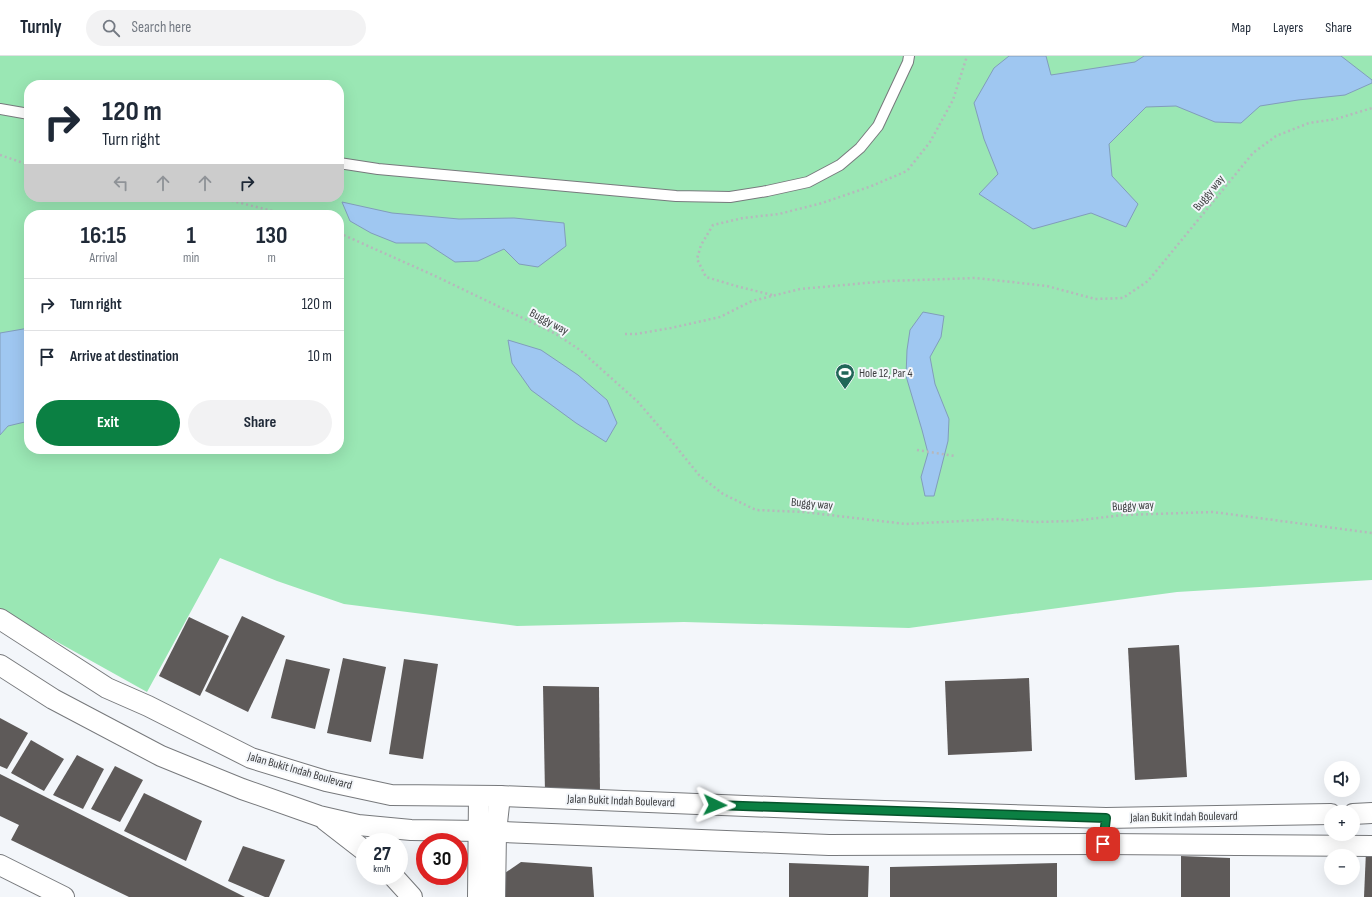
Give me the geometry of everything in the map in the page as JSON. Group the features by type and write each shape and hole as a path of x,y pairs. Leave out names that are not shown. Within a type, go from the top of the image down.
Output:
{"street":[{"name":"Jalan Bukit Indah Boulevard","path":"0,618 106,688 148,706 251,758 326,781 391,795 500,796 1106,818 1324,814"},
{"path":"0,665 53,699 161,756 242,789 319,816 358,825 411,830 829,845 1103,844 1372,846"},
{"path":"479,796 488,832 495,897"},
{"path":"478,897 488,832 500,796"},
{"path":"1360,814 1372,813"},
{"path":"319,816 356,844"},
{"path":"1103,844 1106,818"},
{"path":"0,866 64,897"},
{"path":"401,885 412,897"}],"lane":[{"path":"344,164 378,169 676,196 730,197 767,190 808,182 840,165 860,148 878,126 908,62 909,56"},
{"path":"0,109 24,113"}],"path":[{"path":"772,295 706,277 697,259 701,245 713,225 743,218 779,214 822,203 869,187 907,171 930,142 953,100 967,56"},
{"name":"Buggy way","path":"625,334 636,334 671,328 720,317 752,301 800,288 888,281 976,278 1047,286 1095,299 1123,298 1148,281 1253,153 1276,136 1309,123 1336,119 1372,108"},
{"path":"0,155 24,163"},
{"path":"237,202 268,210"},
{"name":"Buggy way","path":"344,235 556,334 580,350 638,402 699,475 723,494 756,510 804,512 906,524 998,519 1034,522 1073,521 1123,514 1212,512 1372,533"},
{"path":"917,450 955,456"}],"green space":[{"path":"0,56 1372,56 1372,580 1177,592 909,628 684,622 517,626 344,604 277,581 220,558 147,692 0,610"}],"water":[{"path":"1009,56 1046,56 1051,75 1135,62 1144,56 1341,56 1372,80 1372,83 1345,95 1260,106 1241,123 1215,122 1176,106 1146,107 1109,144 1112,176 1138,204 1126,227 1091,213 1033,229 979,194 998,174 984,139 974,103 994,68"},
{"path":"342,202 392,213 459,219 514,218 564,223 566,246 538,267 519,264 504,249 478,261 455,262 426,243 396,243 371,233 350,221"},
{"path":"923,312 944,316 941,337 930,357 935,384 949,419 948,441 934,496 925,496 921,477 928,453 906,376 907,350 910,330"},
{"path":"24,329 24,422 8,426 0,435 0,333"},
{"path":"508,340 541,350 578,375 607,400 617,423 606,442 576,423 531,390 512,363"}],"building":[{"path":"242,616 285,636 248,712 205,691"},
{"path":"189,617 229,636 200,696 159,676"},
{"path":"1179,645 1187,777 1135,780 1128,648"},
{"path":"343,658 386,667 371,742 327,733"},
{"path":"286,659 330,669 315,729 271,718"},
{"path":"404,659 438,664 423,759 389,754"},
{"path":"1029,678 1032,751 948,755 945,681"},
{"path":"543,686 599,687 600,793 545,793"},
{"path":"0,718 28,733 7,769 0,766"},
{"path":"31,740 64,759 44,791 11,773"},
{"path":"77,755 104,769 83,809 53,795"},
{"path":"115,766 143,780 120,822 91,809"},
{"path":"0,774 245,897 129,897 11,840 19,825 0,816"},
{"path":"144,793 202,821 186,861 124,831"},
{"path":"243,846 285,860 269,897 265,897 228,881"},
{"path":"1366,851 1372,852 1372,897 1364,897"},
{"path":"1181,856 1230,858 1230,897 1181,897"},
{"path":"521,862 592,867 594,897 499,897 502,875"},
{"path":"789,863 869,866 868,897 789,897"},
{"path":"1057,863 1057,897 890,897 890,867"}],"place":[{"name":"Hole 12, Par 4","path":"845,390"}],"route":[{"path":"715,805 1106,818 1103,844"}]}
